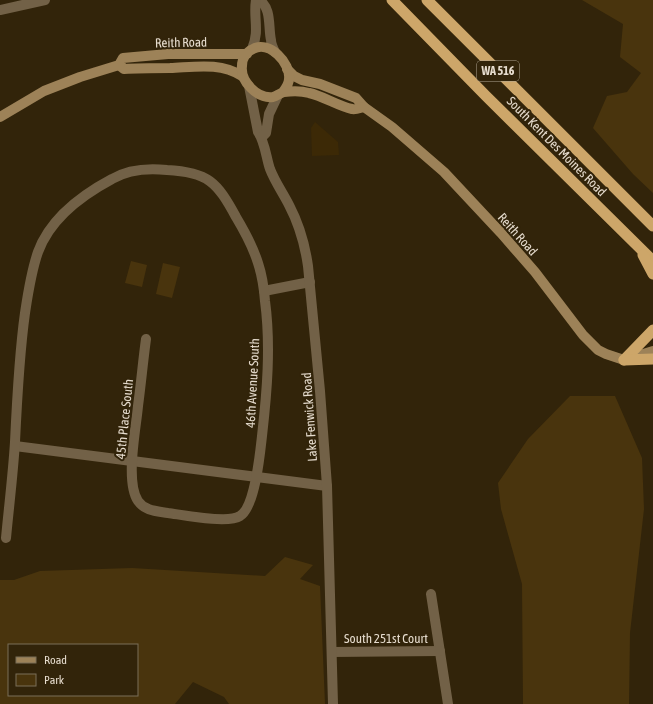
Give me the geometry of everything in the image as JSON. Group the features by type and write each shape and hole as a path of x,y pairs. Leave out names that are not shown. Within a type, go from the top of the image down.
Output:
{"highway":[{"name":"South Kent Des Moines Road","path":"392,0 486,96 653,261"},
{"name":"South Kent Des Moines Road","path":"427,0 653,226"},
{"path":"638,246 653,274"},
{"path":"624,360 653,330"},
{"path":"624,360 653,359"}],"main road":[{"name":"Reith Road","path":"0,117 44,91 80,77 119,65 123,58 146,55 249,52 262,47 275,52 294,76 356,98 364,107 392,127 444,172 535,272 591,344 606,354 624,360"},
{"path":"249,52 243,60 242,76 249,86 263,95 272,97 281,94 308,93 353,110 364,107"},
{"name":"Reith Road","path":"119,65 124,69 169,68 201,65 213,66 226,68 242,76"},
{"path":"281,94 287,88 290,78 287,69"},
{"path":"624,360 653,351"}],"street":[{"path":"0,10 44,0"},
{"path":"249,52 256,34 256,0"},
{"path":"259,0 266,9 270,23 270,40 275,52"},
{"name":"Lake Fenwick Road","path":"249,86 258,132 262,137 270,169 297,222 304,247 310,282 327,486 333,704"},
{"path":"262,137 266,133 269,114 281,94"},
{"name":"46th Avenue South","path":"6,538 15,446 20,360 27,300 31,276 38,251 44,239 60,217 74,204 104,183 128,172 140,170 171,170 203,176 213,183 227,200 244,231 258,264 264,291 268,327 268,364 264,421 256,477 248,507 238,518 231,520 152,511 138,501"},
{"path":"264,291 310,282"},
{"name":"45th Place South","path":"138,501 133,490 132,461 146,339"},
{"path":"15,446 327,486"},
{"path":"431,594 448,704"},
{"name":"South 251st Court","path":"332,652 440,651"}],"shaded area":[{"path":"315,122 338,142 339,155 312,156 311,128"}],"green space":[{"path":"582,0 653,0 653,193 633,174 593,128 607,96 627,92 641,73 620,57 623,24"},
{"path":"131,261 147,265 142,287 125,283"},
{"path":"163,263 180,267 172,298 156,294"},
{"path":"570,396 615,396 642,458 644,509 630,633 629,704 523,704 522,584 501,509 498,483 528,439"},
{"path":"285,557 313,565 300,579 320,586 325,704 229,704 224,697 193,682 175,704 0,704 0,580 14,580 40,571 132,568 265,576"}]}
